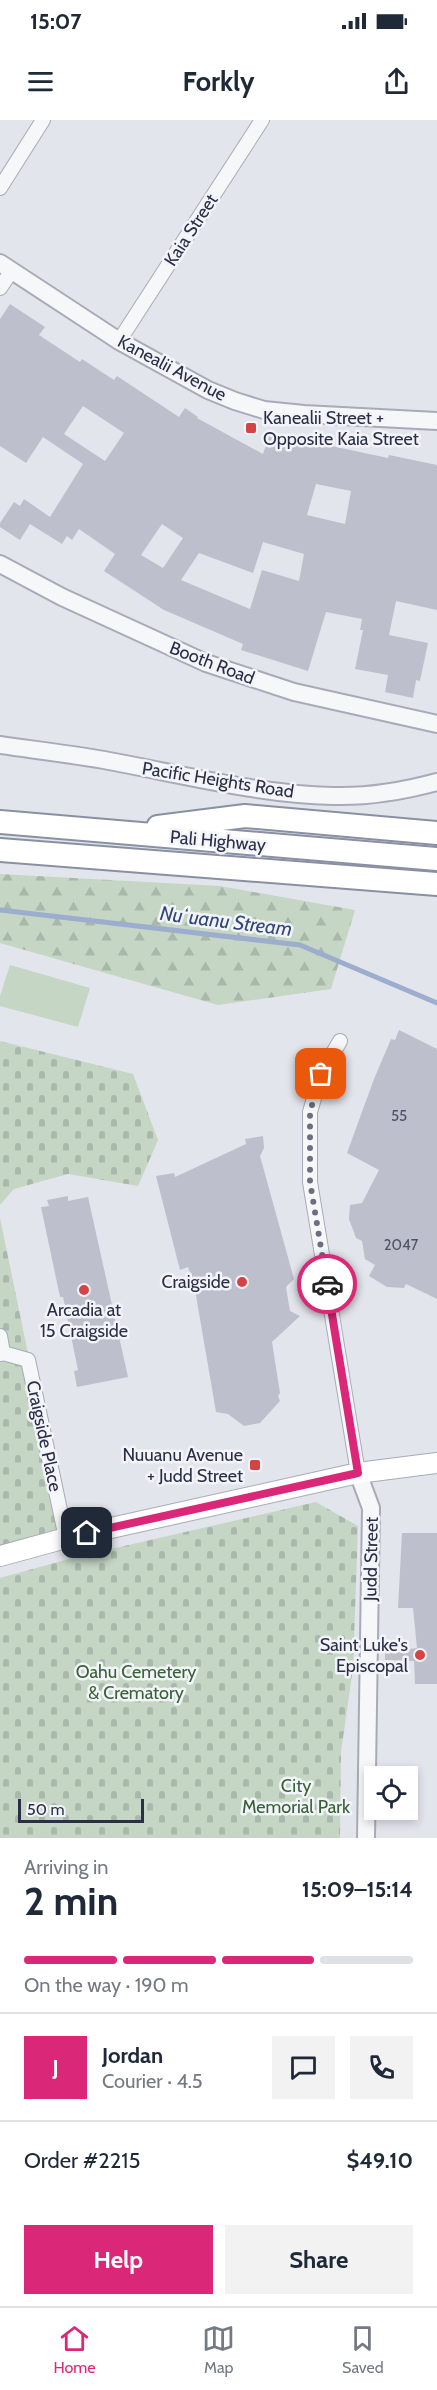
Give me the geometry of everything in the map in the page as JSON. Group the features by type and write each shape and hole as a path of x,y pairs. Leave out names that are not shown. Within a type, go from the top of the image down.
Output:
{"highway":[{"path":"109,832 245,816 437,833"},
{"name":"Pali Highway","path":"0,822 437,859"},
{"name":"Pali Highway","path":"0,850 437,884"}],"main road":[{"path":"0,1556 66,1538 358,1473 437,1462"}],"street":[{"path":"0,188 43,120"},
{"name":"Kaia Street","path":"119,341 262,120"},
{"path":"0,288 6,266"},
{"name":"Kanealii Avenue","path":"6,266 119,341 208,390 264,410 437,421"},
{"name":"Booth Road","path":"0,564 62,597 206,663 294,692 434,725"},
{"name":"Pacific Heights Road","path":"0,745 102,760 222,784 287,793 335,796 370,794 405,790 437,782"},
{"name":"Judd Street","path":"340,1041 321,1074 310,1112 310,1182 358,1473 371,1508 366,1838"},
{"name":"Craigside Place","path":"0,1336 2,1354 28,1360 66,1538"}],"green space":[{"path":"0,874 220,886 355,910 331,989 218,1005 0,943"},
{"path":"10,965 90,988 78,1027 0,1006 0,996"},
{"path":"0,1041 133,1074 158,1140 138,1186 68,1174 14,1189 0,1205"},
{"path":"0,1218 66,1538 0,1551"},
{"name":"Oahu Cemetery & Crematory","path":"316,1502 358,1526 353,1668 341,1752 340,1838 0,1838 0,1578 76,1557"}],"building":[{"path":"10,304 45,327 39,335 80,362 82,359 114,380 117,376 179,417 185,408 197,418 263,454 269,436 300,445 302,437 327,445 388,458 389,455 437,465 437,610 396,601 389,635 428,643 420,681 416,680 413,698 385,692 388,675 355,669 363,630 360,630 362,619 326,612 308,671 241,650 243,644 164,610 104,571 115,554 79,529 72,540 67,536 62,544 30,524 20,540 0,527 0,523 14,502 20,506 24,499 50,517 83,464 43,437 26,463 0,446 0,319","holes":["83,406 124,433 105,461 64,434","316,484 351,491 345,524 307,515","162,524 183,538 163,568 141,555","263,542 304,554 299,581 262,570 250,609 181,580 199,553 253,573"]},
{"path":"399,1030 437,1049 437,1299 406,1284 404,1288 387,1287 369,1276 375,1265 365,1259 362,1241 356,1238 349,1219 350,1205 362,1203 379,1170 347,1153 374,1079 391,1039 395,1040"},
{"name":"Craigside","path":"263,1136 264,1148 260,1156 294,1279 286,1287 290,1311 300,1316 272,1342 280,1401 260,1423 244,1426 228,1414 216,1412 194,1284 188,1267 180,1270 156,1176 174,1173 175,1177 246,1144 245,1139"},
{"name":"Arcadia at 15 Craigside","path":"68,1196 68,1201 88,1197 128,1377 77,1387 74,1371 78,1370 41,1207 49,1206 47,1200"},
{"path":"402,1533 437,1533 437,1684 415,1684 414,1661 385,1660 385,1652 417,1648 413,1608 398,1608"}],"waterway":[{"name":"Nuʻuanu Stream","path":"0,910 300,945 437,1003"}],"way so far":[{"path":"321,1074 310,1112 310,1182 327,1284"}],"place":[{"name":"Kanealii Street + Opposite Kaia Street","path":"251,428"},
{"name":"Craigside","path":"242,1282"},
{"name":"Arcadia at 15 Craigside","path":"84,1290"},
{"name":"Nuuanu Avenue + Judd Street","path":"255,1465"},
{"name":"Saint Luke's Episcopal","path":"420,1655"}],"route":[{"path":"87,1533 358,1473 327,1284"}],"park label":[{"name":"City Memorial Park","path":"296,1796"}]}
